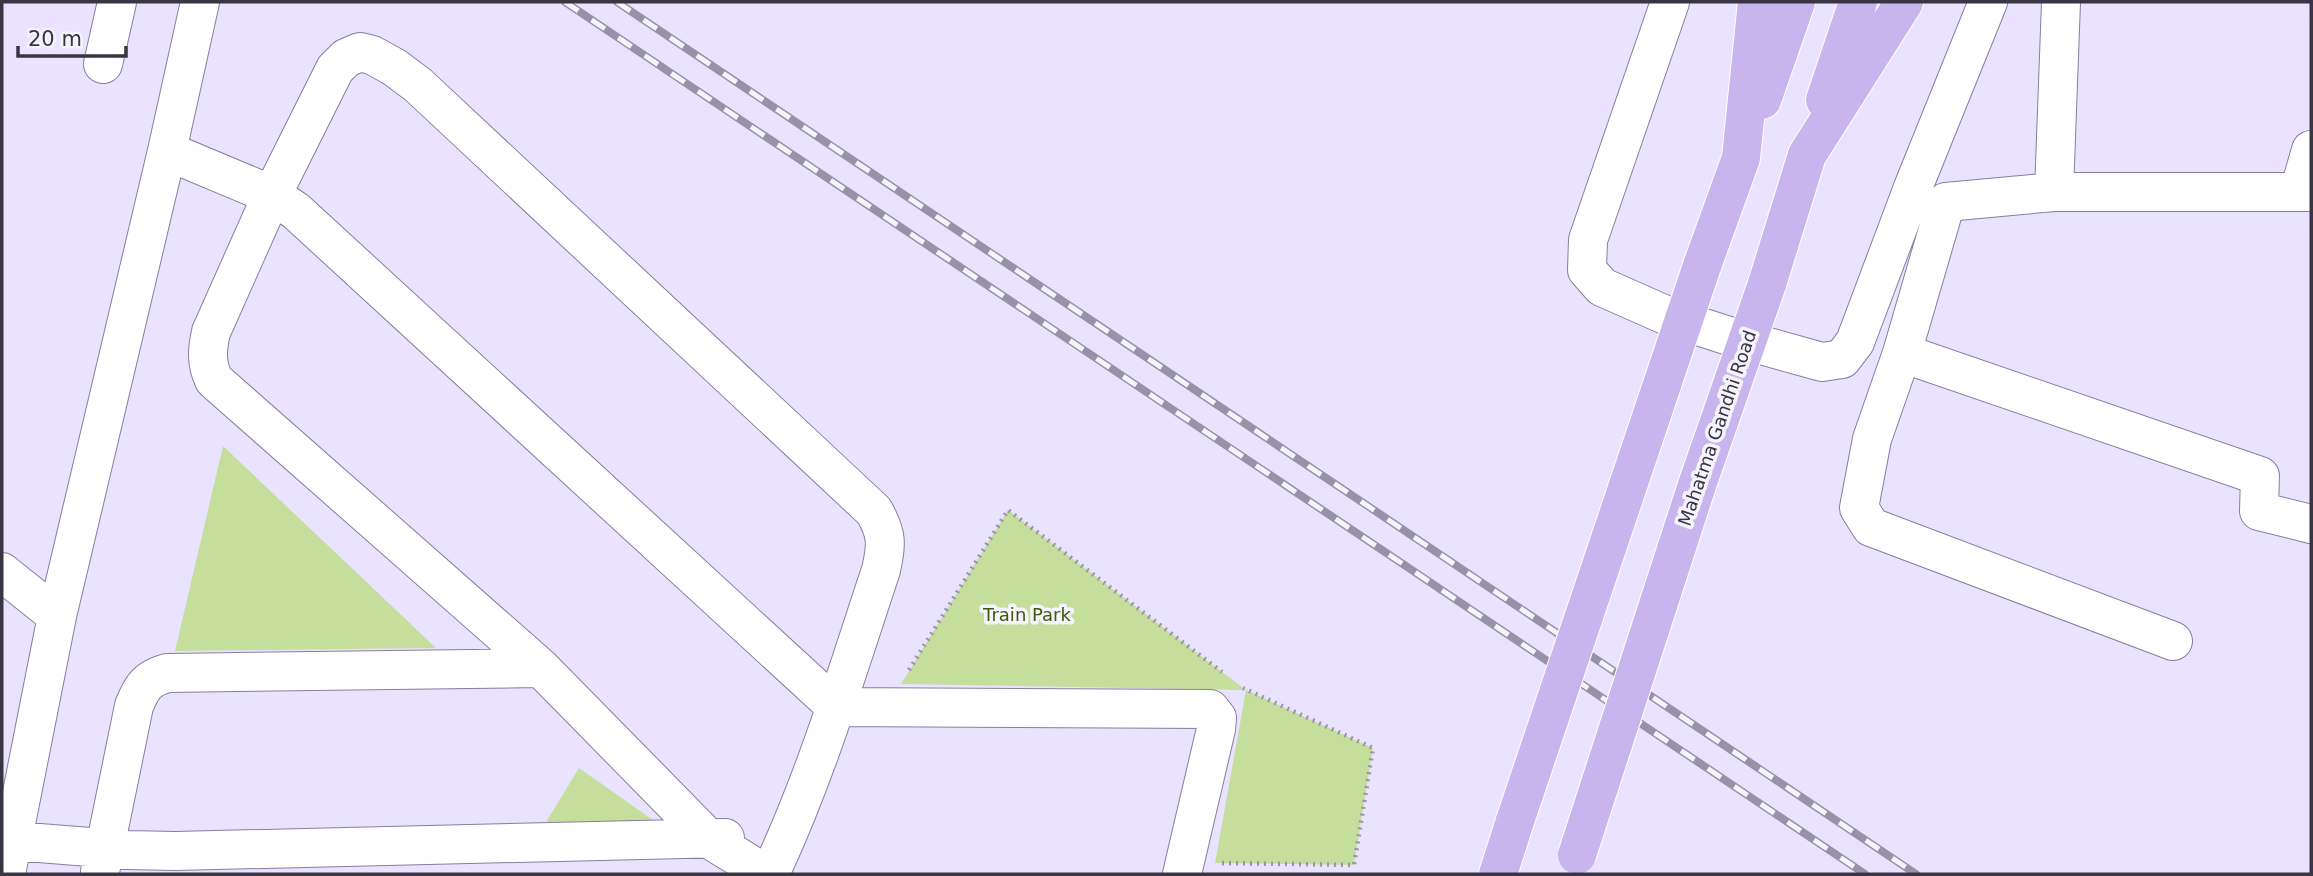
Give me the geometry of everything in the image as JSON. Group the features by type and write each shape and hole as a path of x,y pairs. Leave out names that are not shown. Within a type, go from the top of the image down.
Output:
{"main road":[{"path":"1741,158 1757,2"},
{"path":"1499,874 1702,265 1796,2"},
{"path":"1807,155 1858,2"},
{"name":"Mahatma Gandhi Road","path":"1571,874 1696,485 1767,284 1807,155 1904,2"}],"street":[{"path":"103,64 117,2"},
{"path":"200,2 57,616 10,857 102,861 175,851 788,836"},
{"path":"1670,2 1588,240 1587,270 1602,287 1670,317 1822,362 1842,359 1855,342 1914,184 1988,2"},
{"path":"2054,192 2061,2"},
{"path":"360,52 394,67 418,85 874,511 885,535 886,549 881,570 836,707 788,836 768,874 709,839 541,668 214,380 208,365 207,349 211,332 272,195 335,69 346,58 360,52"},
{"path":"2173,641 1871,527 1859,508 1872,439 1902,353 1946,202 2054,192 2305,192 2311,150"},
{"path":"167,151 272,195 308,221 836,707 1210,709 1217,718 1198,869"},
{"path":"1902,353 2260,476 2259,511 2311,524"},
{"path":"2,572 57,616"},
{"path":"102,861 134,706 141,688 153,677 167,673 541,668"}],"path":[{"path":"908,672 1008,510 1225,674"},
{"path":"1198,869 1354,865 1373,748 1246,690 1236,682"},
{"path":"1233,690 1246,690"}],"green space":[{"path":"223,446 436,648 175,651"},
{"name":"Train Park","path":"1008,510 1246,690 901,684"},
{"path":"1246,690 1373,748 1354,865 1215,863"},
{"path":"579,768 653,820 543,827"}],"railway":[{"path":"565,2 1865,874"},
{"path":"617,2 1916,874"}]}
